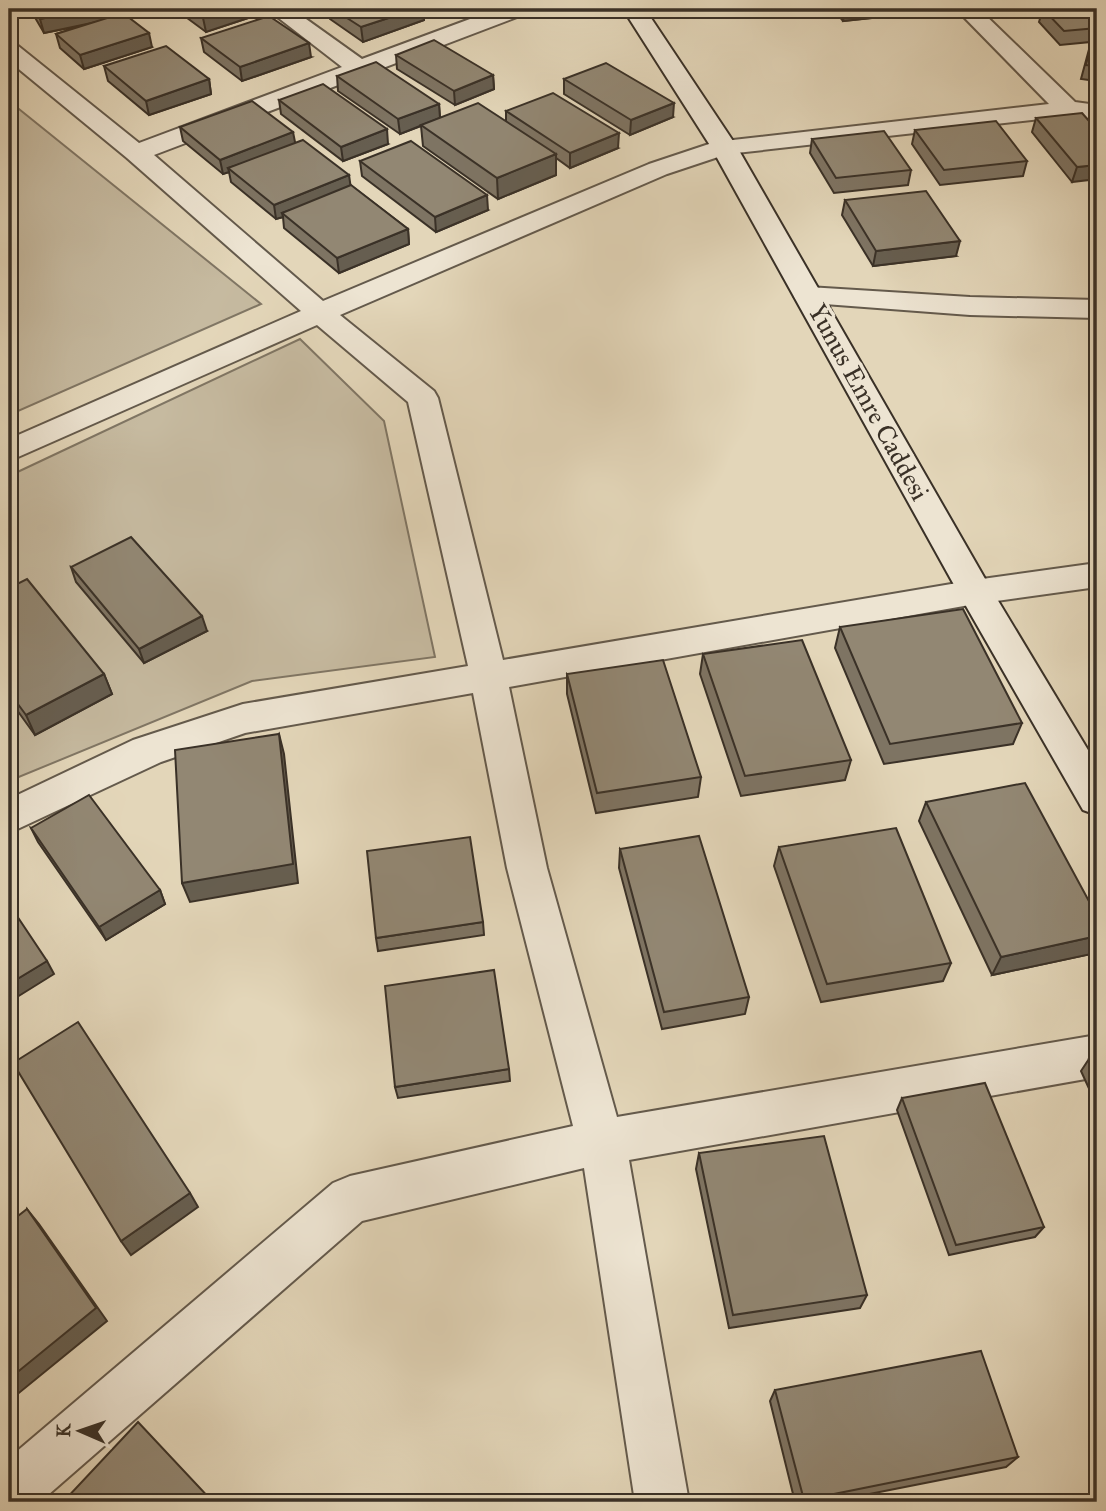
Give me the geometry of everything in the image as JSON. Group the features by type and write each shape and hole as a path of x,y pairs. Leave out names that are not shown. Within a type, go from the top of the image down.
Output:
{"street":[{"path":"278,9 359,68"},
{"path":"136,153 517,9"},
{"name":"Yunus Emre Caddesi","path":"634,9 724,147 975,592 1097,799"},
{"path":"967,9 1068,109"},
{"path":"9,50 136,153 320,313 423,398 489,678 527,868 610,1176 662,1502"},
{"path":"9,451 320,313 658,169 724,147 1068,109 1097,112"},
{"path":"808,296 970,306 1097,309"},
{"path":"9,817 147,751 243,719 975,592 1097,575"},
{"path":"9,1493 350,1200 601,1142 1097,1056"}],"shaded area":[{"path":"9,101 261,304 9,415"},
{"path":"300,339 384,421 435,657 252,681 9,781 9,476"}],"building":[{"path":"34,9 91,9 40,19"},
{"path":"191,9 232,9 203,18"},
{"path":"333,9 416,9 361,27"},
{"path":"1043,9 1097,9 1097,28 1064,31"},
{"path":"123,13 149,33 80,55 56,34"},
{"path":"269,16 309,43 240,67 201,38"},
{"path":"1092,39 1097,40 1097,66 1086,65"},
{"path":"434,40 493,75 454,91 396,55"},
{"path":"166,46 209,79 146,101 104,66"},
{"path":"376,62 439,104 398,119 337,76"},
{"path":"606,63 674,103 631,120 564,79"},
{"path":"323,84 387,129 341,147 279,100"},
{"path":"553,93 619,133 570,153 506,111"},
{"path":"252,101 293,132 220,160 180,127"},
{"path":"478,103 556,154 497,178 421,125"},
{"path":"1082,113 1097,130 1097,165 1077,167 1036,118"},
{"path":"996,121 1027,161 944,170 915,130"},
{"path":"884,131 911,170 836,178 812,139"},
{"path":"303,140 349,175 274,205 228,168"},
{"path":"411,141 487,195 435,217 360,161"},
{"path":"351,185 408,229 337,258 282,213"},
{"path":"926,191 960,241 876,251 845,200"},
{"path":"131,537 202,616 139,649 71,567"},
{"path":"27,579 104,674 26,715 9,692 9,588"},
{"path":"963,609 1022,723 890,744 840,627"},
{"path":"802,640 851,760 745,776 703,654"},
{"path":"663,660 701,777 597,793 567,674"},
{"path":"279,734 293,864 182,883 175,750"},
{"path":"1025,783 1097,916 1097,936 1001,957 926,802"},
{"path":"89,795 160,890 99,927 31,828"},
{"path":"896,828 951,963 827,984 779,847"},
{"path":"699,836 749,997 664,1012 620,849"},
{"path":"470,837 483,922 376,938 367,851"},
{"path":"9,904 47,961 9,984"},
{"path":"494,970 509,1069 395,1087 385,986"},
{"path":"78,1022 190,1193 121,1241 13,1063"},
{"path":"1097,1057 1097,1076 1089,1059"},
{"path":"985,1083 1044,1227 956,1245 902,1098"},
{"path":"824,1136 867,1295 733,1315 699,1153"},
{"path":"27,1209 96,1308 9,1379 9,1223"},
{"path":"981,1351 1018,1457 804,1500 775,1390"},
{"path":"138,1422 213,1502 63,1502"}]}
